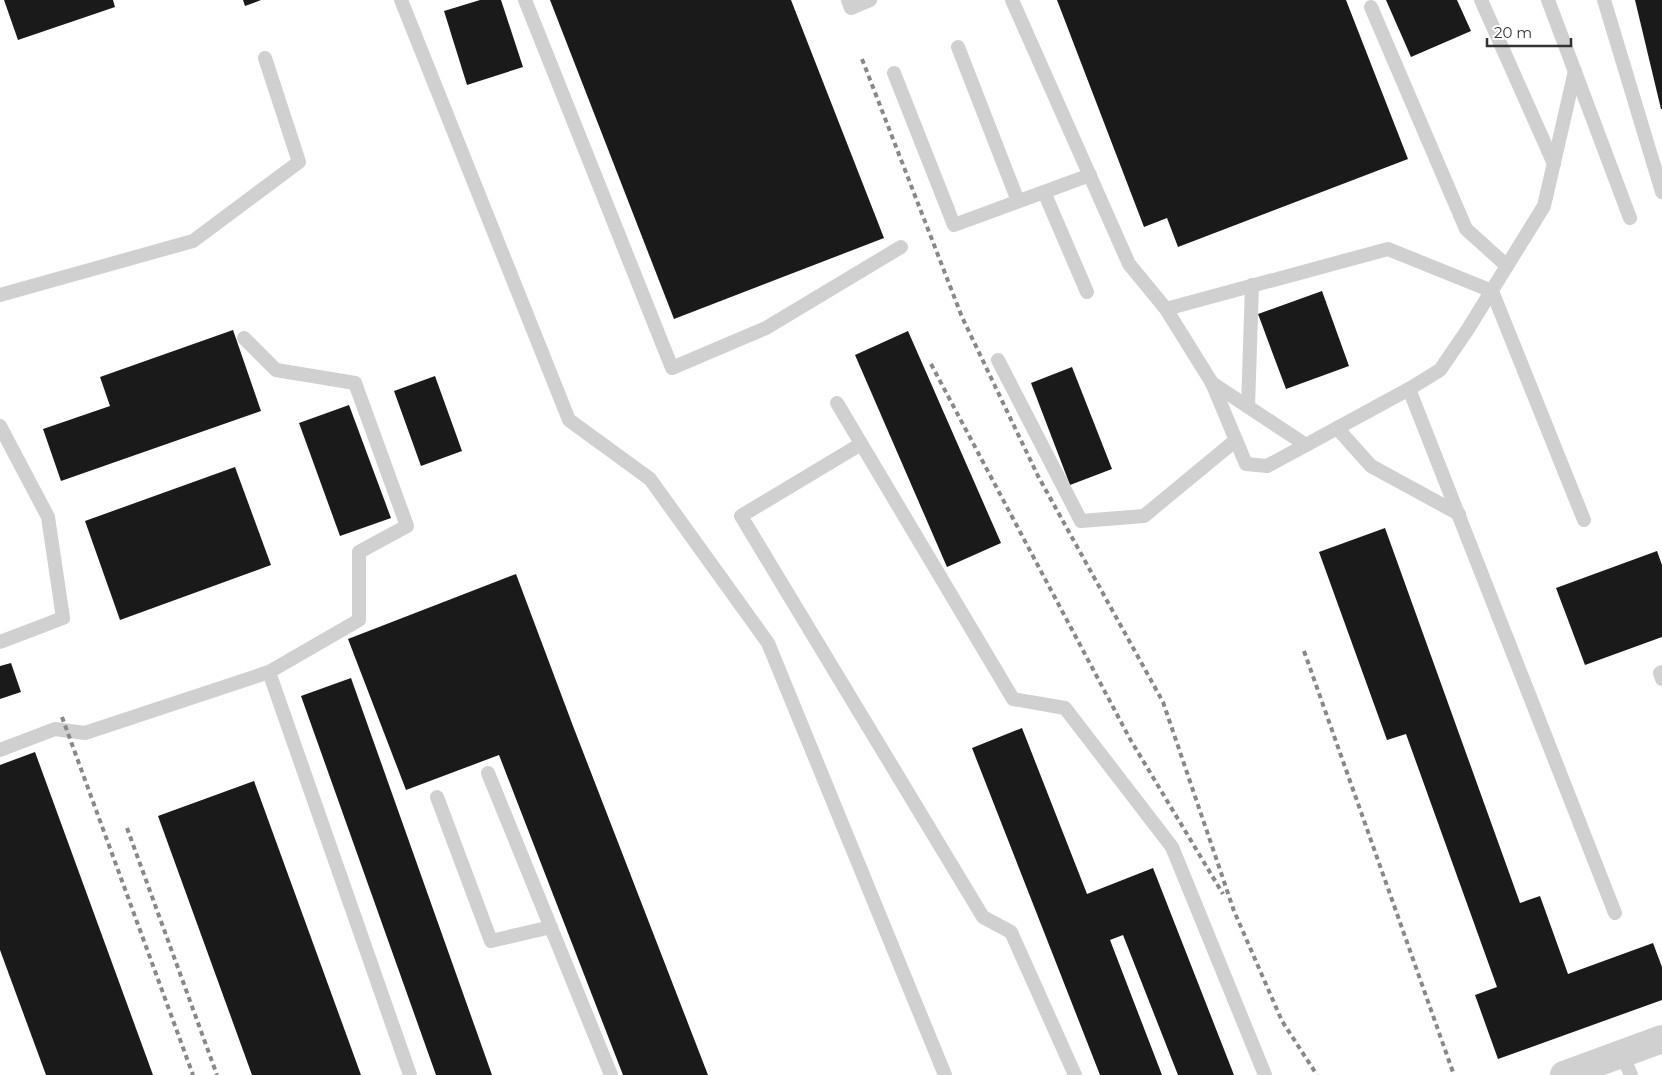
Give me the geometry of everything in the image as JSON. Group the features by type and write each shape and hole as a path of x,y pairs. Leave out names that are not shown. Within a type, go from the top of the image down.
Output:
{"street":[{"path":"1564,1075 1627,1064 1662,1039"}],"lane":[{"path":"402,0 569,420 650,479 768,643 945,1075"},
{"path":"525,0 672,368 766,328 901,248"},
{"path":"848,0 851,8 870,0"},
{"path":"1012,0 1129,264 1166,309 1212,383 1246,464 1267,466 1409,389 1440,370 1468,329 1544,206 1575,71"},
{"path":"1481,0 1554,164"},
{"path":"1548,0 1630,218"},
{"path":"1604,0 1662,192"},
{"path":"1371,7 1466,229 1507,266"},
{"path":"958,47 1018,201"},
{"path":"0,295 194,241 299,162 264,58"},
{"path":"894,73 954,225 1090,176"},
{"path":"1044,192 1087,292"},
{"path":"1166,309 1388,249 1492,291 1584,520"},
{"path":"1248,407 1252,285"},
{"path":"0,750 55,729 85,733 268,672 359,620 359,552 407,526 355,383 276,370 244,338"},
{"path":"998,360 1081,521 1144,516 1236,440"},
{"path":"1212,383 1306,445"},
{"path":"1409,389 1615,914"},
{"path":"837,403 1013,699 1066,708 1172,847 1265,1075"},
{"path":"0,426 48,517 63,618 0,642"},
{"path":"1337,428 1371,466 1458,514"},
{"path":"861,444 741,516 983,917 1011,932 1075,1075"},
{"path":"268,672 410,1075"},
{"path":"1662,672 1660,673 1662,679"},
{"path":"488,773 611,1075"},
{"path":"437,797 491,941 551,927"}],"building":[{"path":"4,0 113,0 115,7 18,40"},
{"path":"243,0 261,0 245,6"},
{"path":"480,0 501,0 523,67 467,85 444,11"},
{"path":"550,0 791,0 884,238 674,319"},
{"path":"1057,0 1346,0 1408,159 1178,247 1167,218 1144,227"},
{"path":"1386,0 1457,0 1471,31 1411,57"},
{"path":"1635,0 1662,0 1662,109 1661,109"},
{"path":"1322,291 1349,366 1286,389 1258,314"},
{"path":"233,330 261,411 61,481 43,429 110,406 100,377"},
{"path":"908,331 1001,543 947,567 855,355"},
{"path":"1072,367 1112,469 1070,485 1031,383"},
{"path":"435,376 462,451 421,466 394,391"},
{"path":"349,405 391,518 340,536 299,423"},
{"path":"235,467 271,565 120,620 85,521"},
{"path":"1385,528 1520,903 1540,896 1568,974 1653,943 1662,967 1662,1000 1498,1059 1475,995 1497,987 1406,734 1387,740 1319,552"},
{"path":"1657,551 1662,565 1662,637 1585,665 1556,588"},
{"path":"516,574 708,1075 623,1075 499,755 406,790 348,639"},
{"path":"11,663 21,692 0,699 0,666"},
{"path":"351,678 492,1075 436,1075 301,696"},
{"path":"1022,728 1087,894 1153,868 1234,1075 1178,1075 1123,935 1110,940 1162,1075 1100,1075 972,748"},
{"path":"35,752 153,1075 46,1075 0,950 0,765"},
{"path":"254,781 361,1075 252,1075 158,816"}],"railway":[{"path":"862,59 962,317 1038,476 1163,702 1234,911 1282,1021 1317,1075"},
{"path":"931,364 1130,739 1223,894"},
{"path":"1304,651 1454,1075"},
{"path":"62,717 193,1075"},
{"path":"127,828 217,1075"}]}
